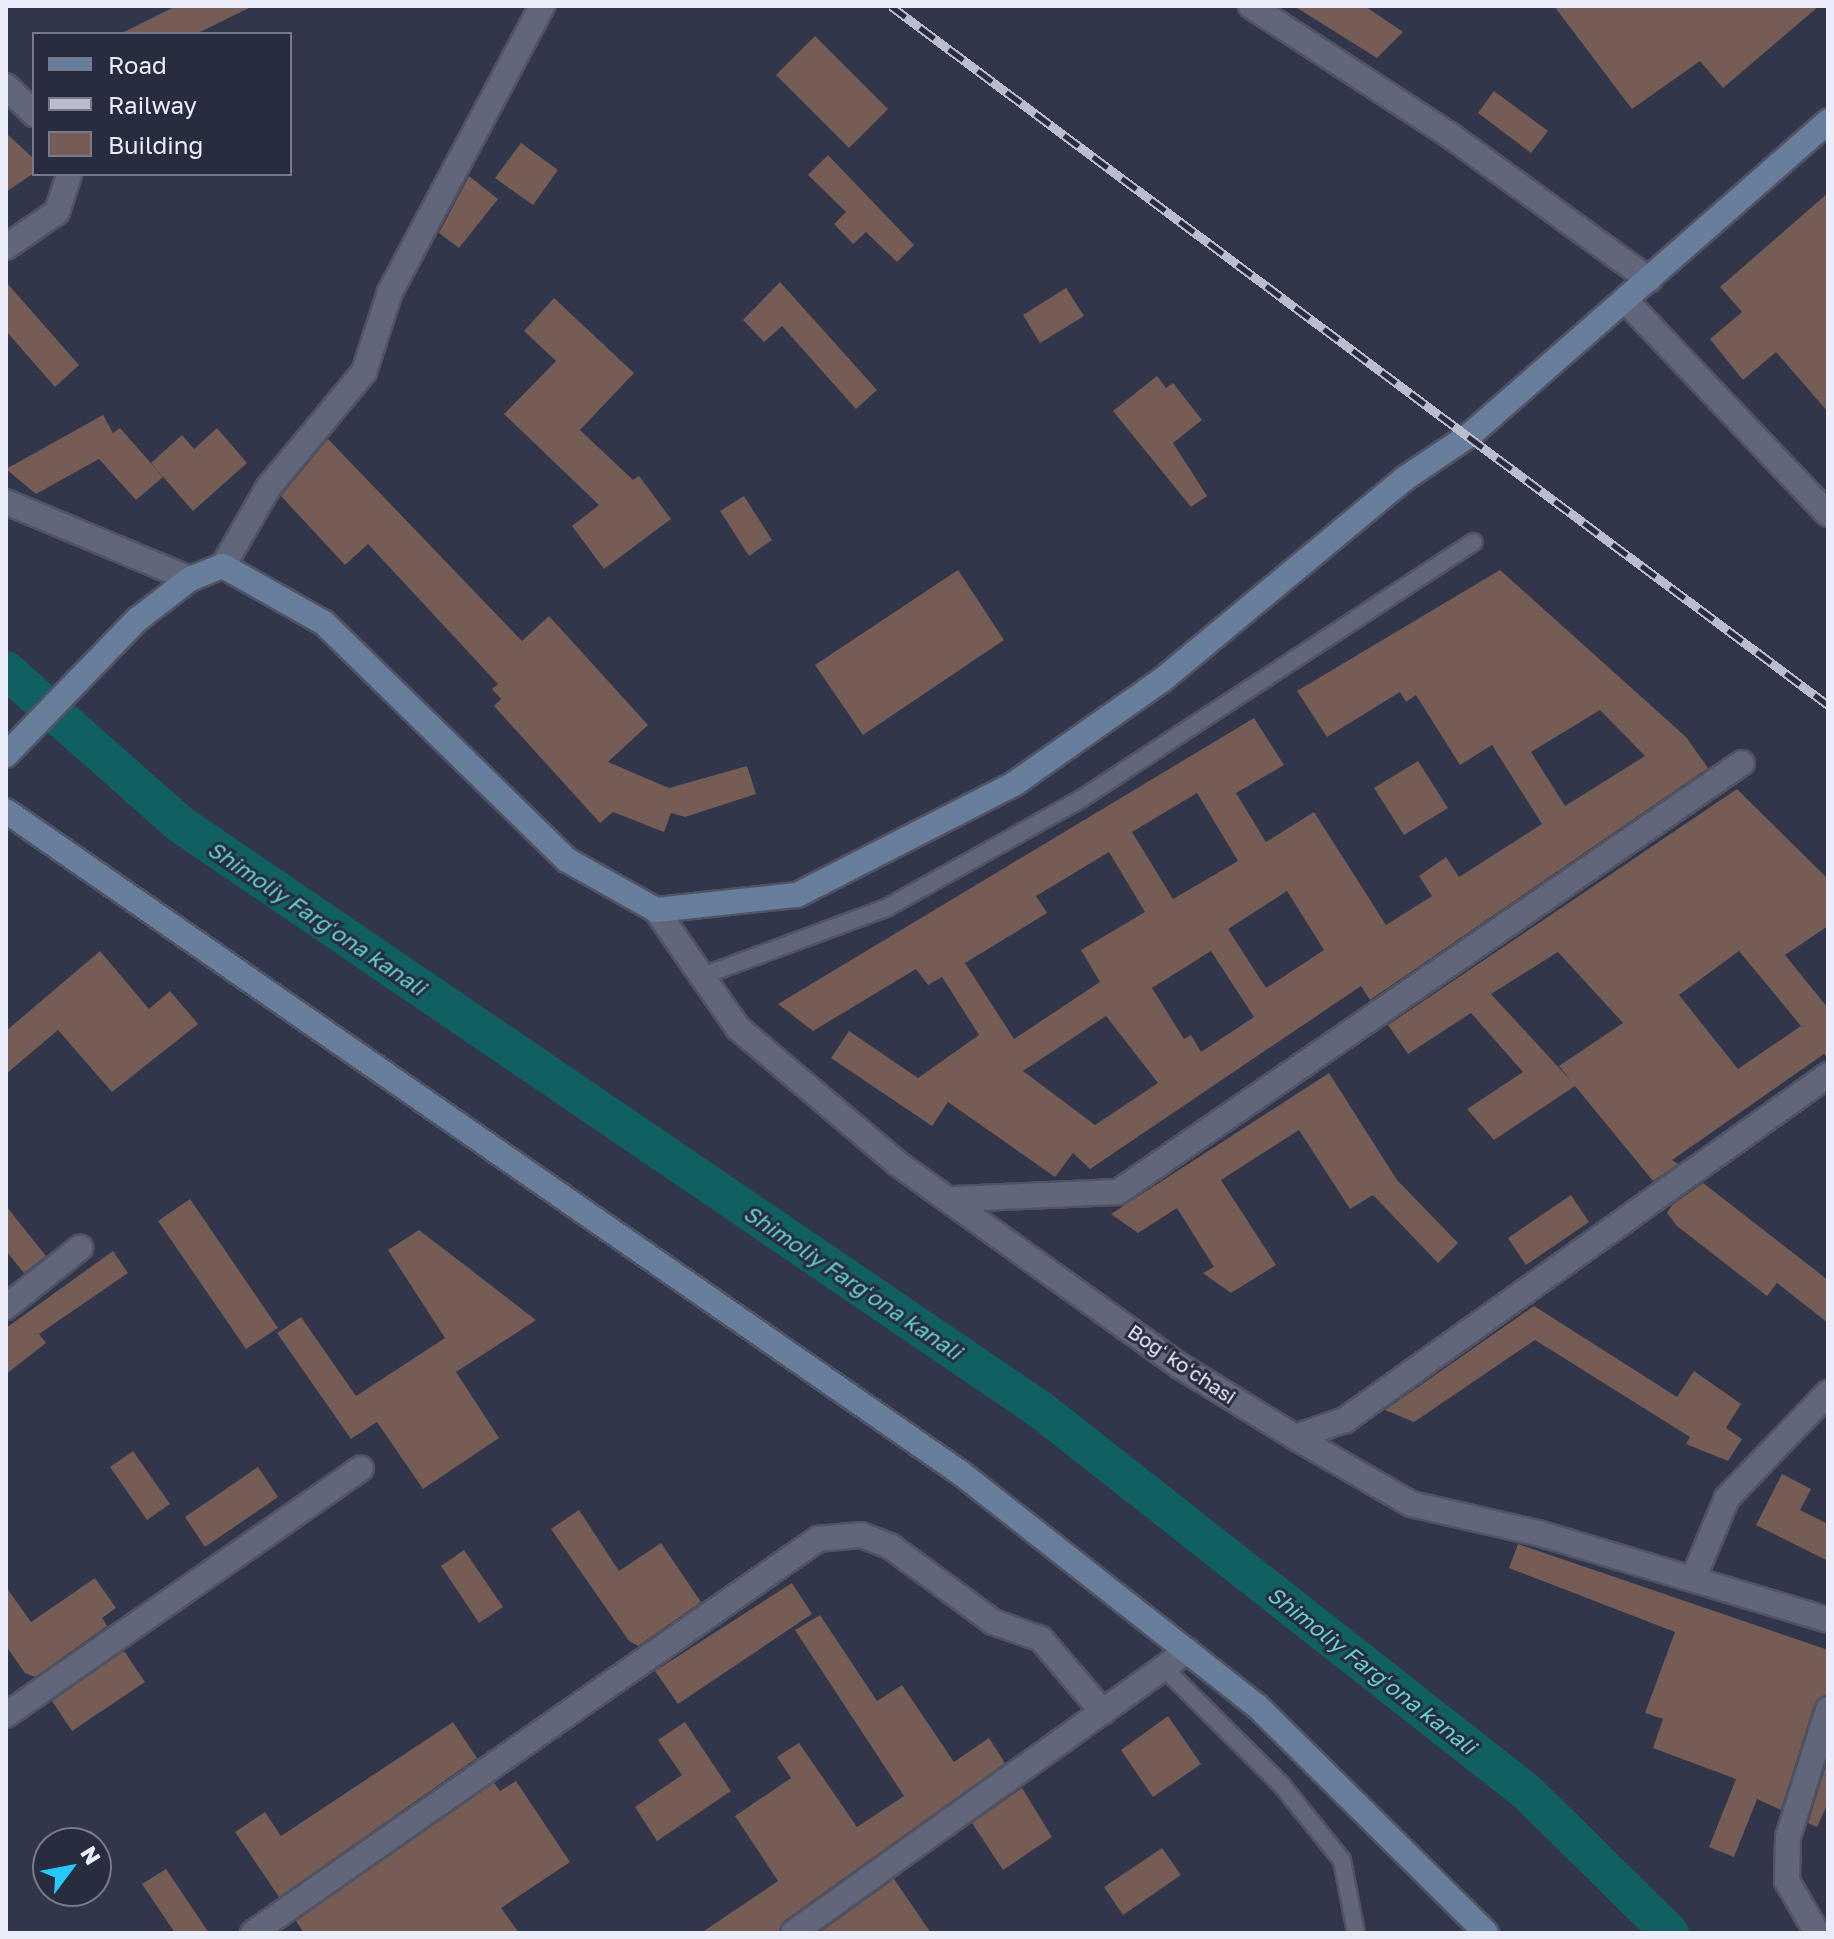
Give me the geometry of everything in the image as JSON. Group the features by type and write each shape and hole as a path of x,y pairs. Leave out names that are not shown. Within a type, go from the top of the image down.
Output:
{"main road":[{"path":"6,755 138,619 190,579 223,566 324,623 567,860 656,910 797,895 1014,784 1162,680 1404,479 1471,434 1828,121"},
{"path":"6,811 962,1474 1257,1706 1486,1933"}],"street":[{"path":"223,566 268,488 364,372 390,292 542,6"},
{"path":"1251,6 1451,136 1649,280"},
{"path":"6,86 32,112"},
{"path":"6,247 57,212 68,176"},
{"path":"1625,300 1828,514"},
{"path":"6,502 190,579"},
{"path":"955,1199 1118,1192 1742,763"},
{"name":"Bogʻ koʻchasi","path":"656,910 705,975 738,1028 897,1163 955,1199 1180,1366 1295,1437 1411,1504 1693,1579 1828,1620"},
{"path":"1295,1437 1345,1420 1828,1075"},
{"path":"6,1307 80,1248"},
{"path":"1693,1579 1727,1498 1828,1393"},
{"path":"6,1715 361,1468"},
{"path":"253,1933 818,1539 861,1535 890,1546 993,1622 1041,1639 1103,1712"},
{"path":"793,1933 1187,1651"},
{"path":"1817,1933 1787,1881 1788,1837 1828,1709"}],"lane":[{"path":"705,975 886,908 1067,807 1473,542"},
{"path":"1164,1668 1280,1783 1342,1860 1356,1933"}],"building":[{"path":"176,6 253,6 200,32 124,32"},
{"path":"1294,6 1365,6 1403,32 1377,58"},
{"path":"1554,6 1819,6 1723,88 1700,61 1632,109"},
{"path":"815,36 888,109 849,148 776,75"},
{"path":"1494,91 1548,131 1531,153 1478,113"},
{"path":"6,133 32,157 32,174 6,192"},
{"path":"521,143 558,170 533,205 495,178"},
{"path":"828,155 914,245 897,262 866,232 853,244 834,224 846,212 808,175"},
{"path":"469,176 498,199 459,248 439,233"},
{"path":"1828,193 1828,412 1776,352 1743,380 1710,339 1742,312 1720,287"},
{"path":"6,282 79,365 55,387 6,331"},
{"path":"780,282 877,390 856,409 782,326 764,342 743,320"},
{"path":"1066,288 1084,316 1040,343 1023,315"},
{"path":"554,298 634,373 580,430 633,480 639,476 671,519 604,569 572,526 599,505 504,414 556,361 524,331"},
{"path":"1157,376 1166,388 1173,383 1202,420 1173,443 1207,496 1191,507 1113,411"},
{"path":"103,415 113,433 120,428 163,477 136,500 99,459 36,494 6,469"},
{"path":"217,428 247,463 193,511 151,463 182,435 194,449"},
{"path":"328,439 522,641 549,616 648,725 608,762 669,788 747,766 756,794 685,817 671,813 664,832 613,812 600,823 494,706 501,699 492,689 498,684 368,544 345,565 281,496"},
{"path":"744,496 772,540 749,556 720,511"},
{"path":"958,570 1004,640 863,735 815,665"},
{"path":"1500,570 1686,737 1708,768 1370,1000 1361,986 1090,1169 1073,1153 1055,1177 948,1102 932,1126 831,1058 849,1031 918,1078 979,1035 942,977 928,985 916,969 813,1031 778,1004 1254,718 1284,765 1236,793 1266,842 1314,812 1386,925 1432,896 1419,876 1446,857 1459,877 1542,824 1492,745 1460,765 1416,695 1406,702 1400,692 1327,737 1297,691","holes":["1600,710 1645,756 1565,806 1531,752","1197,793 1238,861 1173,899 1132,832","1109,852 1145,912 1081,950 1100,982 1014,1039 965,963 1047,913 1036,896","1287,891 1324,950 1266,988 1228,929","1211,951 1254,1017 1201,1052 1191,1035 1184,1039 1152,988","1106,1016 1158,1083 1095,1125 1023,1071"]},
{"path":"1418,761 1448,808 1404,835 1374,788"},
{"path":"1737,789 1828,879 1828,926 1785,955 1828,1008 1828,1059 1824,1054 1672,1160 1678,1164 1653,1181 1575,1086 1494,1140 1467,1109 1523,1072 1471,1013 1408,1054 1388,1025","holes":["1739,951 1801,1026 1738,1069 1679,995","1558,952 1623,1023 1559,1066 1572,1082 1491,994"]},
{"path":"100,951 149,1009 170,991 198,1024 112,1092 58,1030 6,1074 6,1031"},
{"path":"1329,1073 1397,1180 1458,1243 1438,1263 1373,1195 1350,1209 1299,1130 1221,1180 1276,1265 1231,1293 1203,1273 1214,1267 1177,1208 1138,1233 1111,1214"},
{"path":"1703,1183 1828,1280 1828,1323 1777,1283 1767,1296 1677,1226 1667,1213 1672,1205"},
{"path":"1571,1195 1589,1222 1526,1265 1508,1238"},
{"path":"190,1199 278,1328 246,1349 158,1221"},
{"path":"6,1206 46,1256 24,1273 6,1251"},
{"path":"419,1230 536,1320 456,1372 499,1438 423,1489 377,1422 351,1439 277,1333 301,1317 356,1396 445,1338 388,1250"},
{"path":"113,1251 128,1273 39,1334 46,1343 6,1374 6,1328"},
{"path":"1534,1306 1677,1397 1694,1371 1741,1404 1726,1428 1742,1439 1728,1461 1686,1444 1690,1437 1535,1340 1414,1422 1385,1410"},
{"path":"133,1451 170,1504 147,1520 110,1467"},
{"path":"258,1467 278,1497 205,1547 185,1517"},
{"path":"1782,1474 1811,1489 1800,1510 1828,1524 1828,1561 1756,1525"},
{"path":"579,1510 619,1571 661,1543 701,1602 638,1646 629,1641 551,1529"},
{"path":"1518,1544 1828,1650 1828,1694 1814,1705 1781,1810 1757,1799 1734,1857 1709,1847 1736,1779 1653,1748 1663,1719 1645,1713 1675,1632 1509,1568"},
{"path":"464,1550 503,1607 479,1623 441,1566"},
{"path":"95,1578 116,1608 102,1618 107,1626 35,1677 25,1673 6,1646 6,1587 31,1622"},
{"path":"792,1583 812,1614 678,1704 655,1671"},
{"path":"820,1615 877,1701 902,1685 954,1762 989,1738 1005,1763 784,1921 778,1933 701,1933 778,1881 735,1816 791,1778 777,1757 799,1743 857,1827 904,1796 795,1630"},
{"path":"124,1651 145,1682 72,1731 52,1701"},
{"path":"1168,1716 1201,1764 1153,1797 1121,1750"},
{"path":"453,1722 477,1758 279,1897 235,1832 265,1812 281,1836"},
{"path":"685,1722 731,1791 657,1841 635,1807 682,1775 658,1740"},
{"path":"1828,1759 1828,1803 1817,1827 1808,1823"},
{"path":"516,1781 570,1862 501,1908 519,1933 304,1933 296,1921 494,1783 500,1791"},
{"path":"1022,1788 1052,1837 1003,1870 972,1823"},
{"path":"1162,1848 1181,1875 1123,1915 1104,1887"},
{"path":"166,1869 209,1933 175,1933 142,1884"},
{"path":"894,1879 931,1933 819,1933"}],"waterway":[{"name":"Shimoliy Fargʻona kanali","path":"6,670 180,824 1042,1411 1528,1793 1670,1933"}],"railway":[{"path":"891,6 1828,705"}]}
